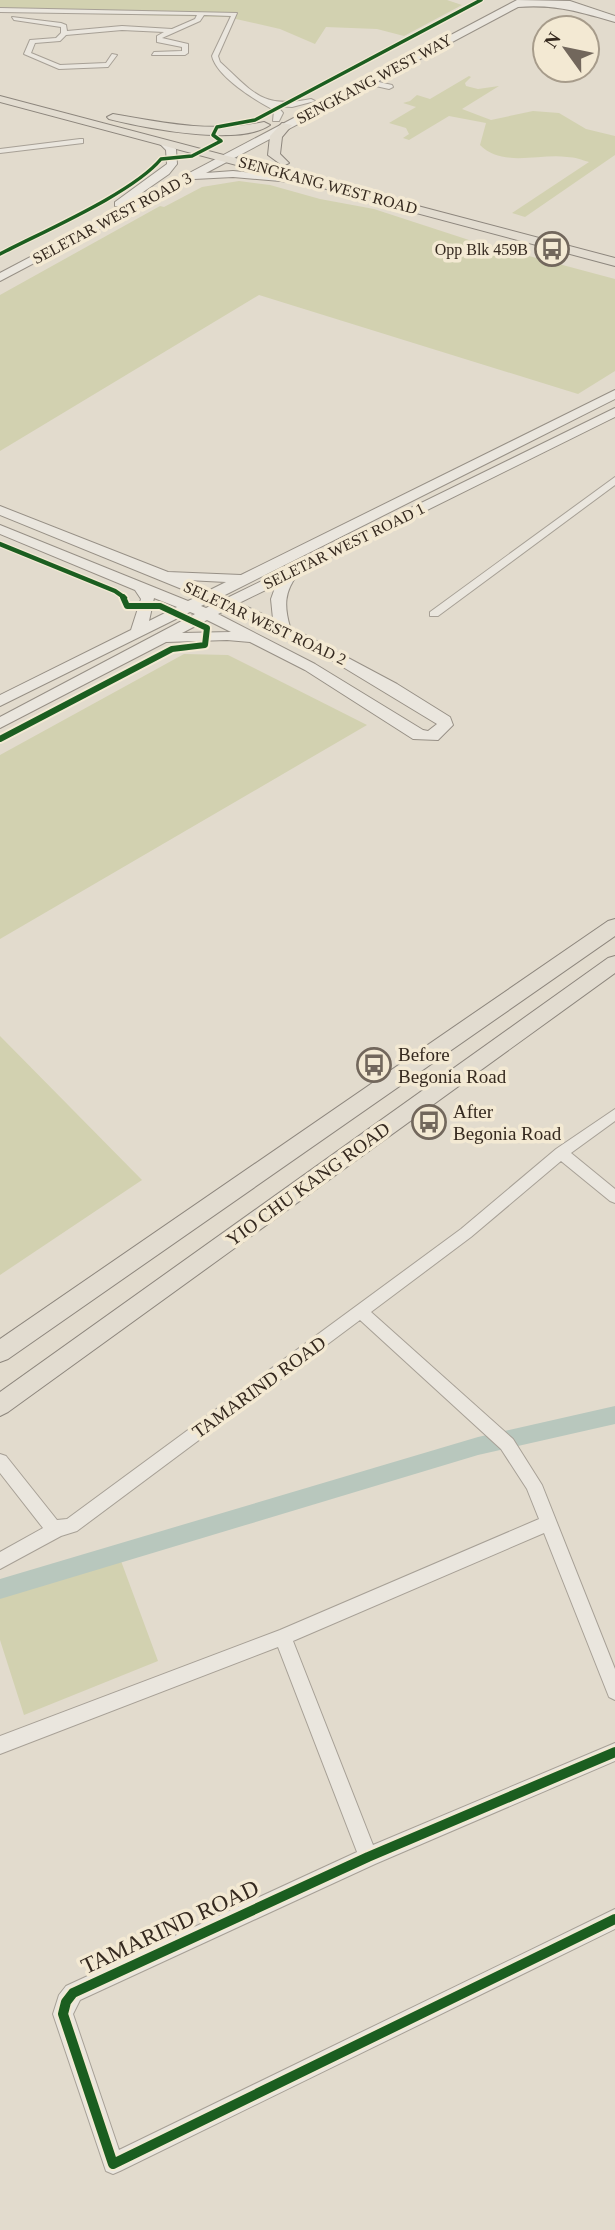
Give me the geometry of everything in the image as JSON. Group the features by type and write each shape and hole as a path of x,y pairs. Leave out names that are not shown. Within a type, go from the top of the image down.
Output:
{"main road":[{"path":"482,12 494,0"},
{"name":"SENGKANG WEST WAY","path":"237,151 311,101 504,0"},
{"path":"556,0 576,2 615,13"},
{"path":"520,2 576,2 615,19"},
{"name":"SENGKANG WEST WAY","path":"224,153 264,125 281,122 370,82 520,2"},
{"name":"SENGKANG WEST ROAD","path":"0,89 101,115 312,182 615,262"},
{"name":"SENGKANG WEST ROAD","path":"0,99 210,155 237,151 615,250"},
{"path":"101,115 214,132 242,131 264,125"},
{"path":"281,122 274,155 283,163"},
{"name":"SELETAR WEST ROAD 3","path":"117,205 172,164 171,149 164,144"},
{"name":"SELETAR WEST ROAD 3","path":"0,278 187,179 224,153"},
{"name":"SELETAR WEST ROAD 3","path":"0,265 210,155"},
{"path":"187,179 233,174 312,182"},
{"name":"SELETAR WEST ROAD 1","path":"0,701 615,394"},
{"name":"SELETAR WEST ROAD 1","path":"0,723 226,604 615,412"},
{"name":"SELETAR WEST ROAD 2","path":"0,510 157,573 283,628 382,680 444,720 443,729 432,736 419,735 360,696 266,643 189,606 0,528"},
{"path":"283,628 277,607 279,587 292,572"},
{"path":"157,573 244,579"},
{"path":"138,632 148,599 141,586"},
{"path":"160,639 226,636 266,643"},
{"name":"YIO CHU KANG ROAD","path":"0,1352 615,926"},
{"name":"YIO CHU KANG ROAD","path":"0,1405 615,963"}],"street":[{"path":"0,10 234,14 215,56 217,63 245,90 277,108 281,122"},
{"path":"154,54 185,53 186,45 158,40 159,36 198,20 202,13"},
{"path":"0,17 64,26 64,33 58,40 32,41 27,54 59,67 108,65 114,55"},
{"path":"64,33 122,28 174,31"},
{"path":"370,82 389,87"},
{"path":"267,103 292,105 311,101"},
{"path":"0,151 80,141"},
{"path":"434,614 615,480"},
{"name":"TAMARIND ROAD","path":"0,1561 58,1529 71,1526 466,1233 561,1153 615,1114"},
{"path":"561,1153 615,1198"},
{"path":"361,1312 507,1444 534,1485 615,1691"},
{"path":"0,1461 51,1525 58,1529"},
{"path":"0,1745 283,1637 549,1522"},
{"path":"283,1637 368,1857"},
{"name":"TAMARIND ROAD","path":"615,1752 368,1857 74,1993 66,2002 63,2014 113,2164 615,1919"}],"green space":[{"path":"0,0 447,0 462,5 404,36 377,29 326,27 315,44 280,29 227,17 0,12"},
{"path":"471,77 465,83 466,86 478,89 499,86 462,109 491,120 533,111 559,113 586,129 615,136 615,155 525,217 512,213 589,162 556,156 511,158 489,152 480,145 486,123 449,116 409,140 403,138 409,134 406,128 389,123 416,107 403,103 417,95 430,99"},
{"path":"239,181 270,185 320,199 374,209 469,240 615,279 615,371 578,394 259,295 0,451 0,295 160,206 164,207 202,187"},
{"path":"184,654 228,655 367,725 0,939 0,755"},
{"path":"0,1036 142,1180 0,1275"},
{"path":"121,1561 158,1661 24,1715 0,1640 0,1597"}],"waterway":[{"path":"0,1589 478,1446 615,1415"}],"cycle path":[{"path":"0,254 91,207 152,170 161,159 192,156 221,141 213,135 217,127 255,120 481,0"},
{"path":"0,544 115,591 125,598 127,606 160,606 207,628 205,645 172,649 0,739"},
{"path":"615,1752 368,1857 73,1993 66,2002 63,2014 113,2164 615,1919"}],"place":[{"name":"Opp Blk 459B","path":"552,249"},
{"name":"Before Begonia Road","path":"374,1065"},
{"name":"After Begonia Road","path":"429,1122"}]}
